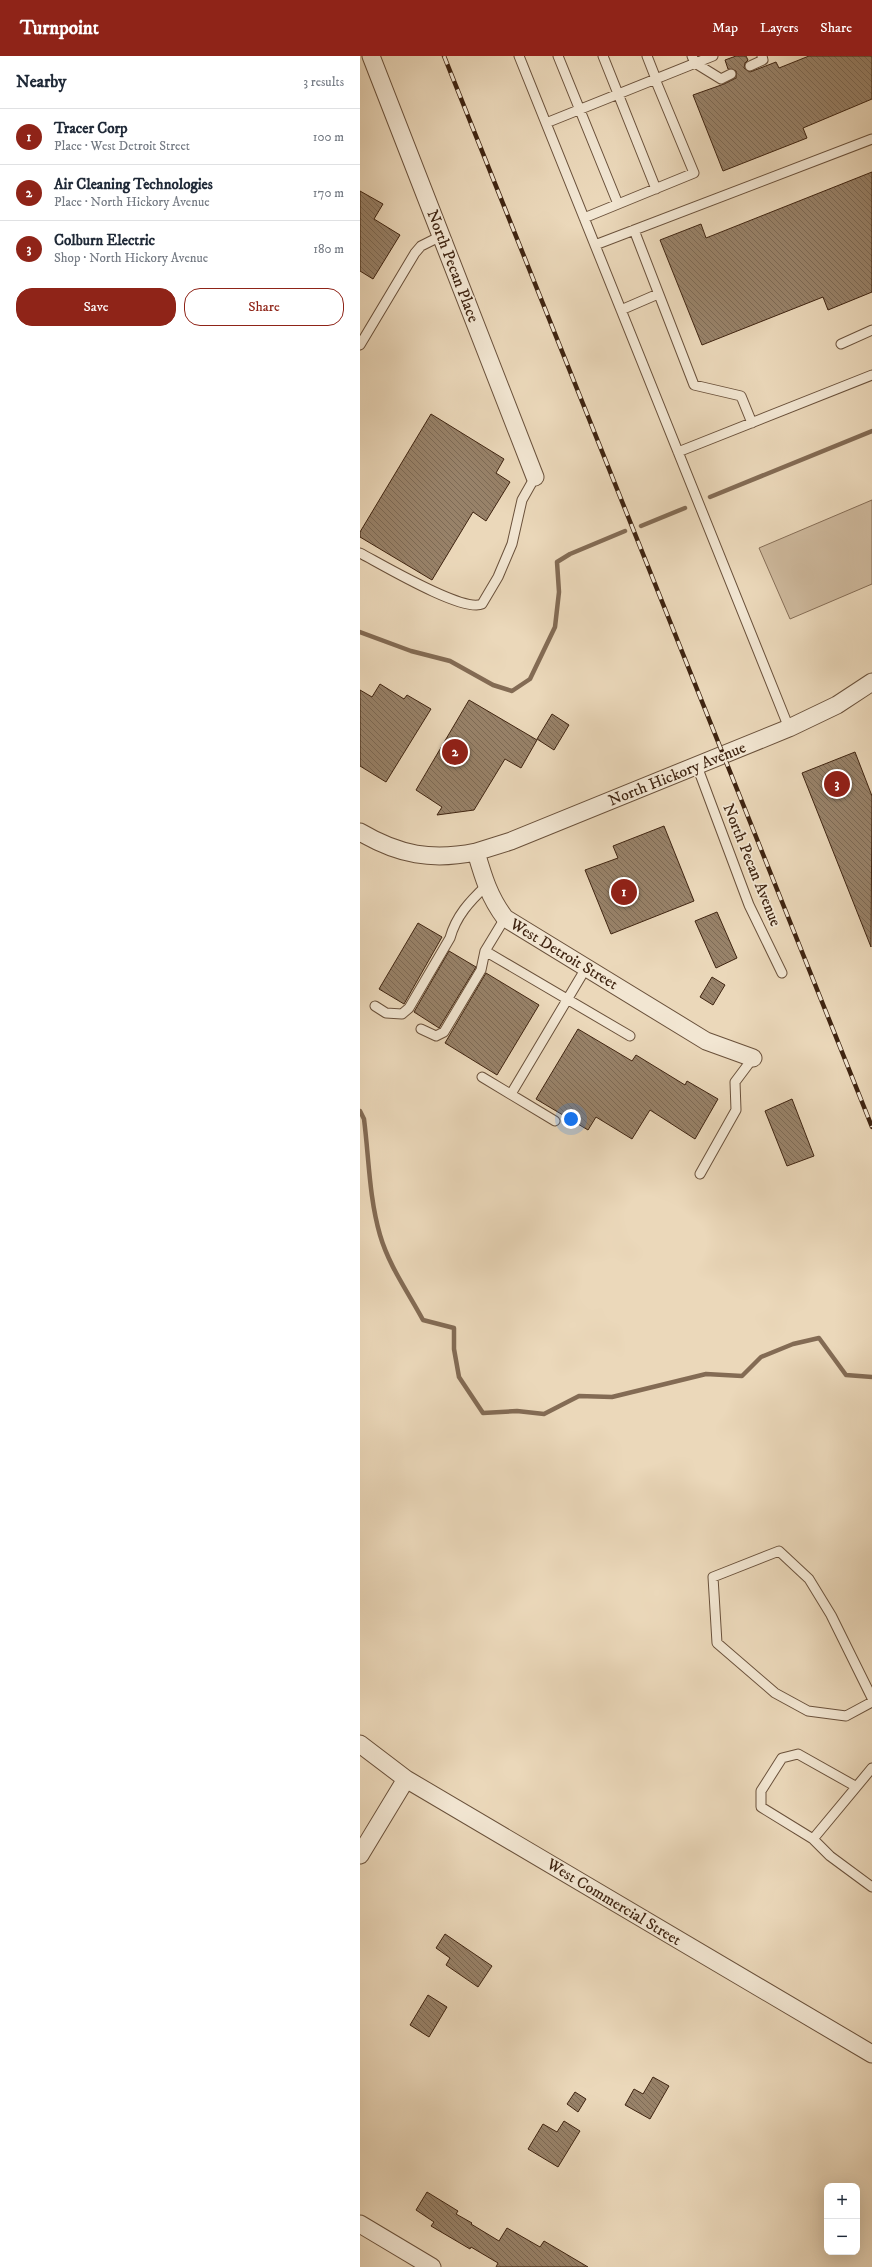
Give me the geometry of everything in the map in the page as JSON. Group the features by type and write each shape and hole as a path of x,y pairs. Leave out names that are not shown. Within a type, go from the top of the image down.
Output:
{"street":[{"name":"North Pecan Place","path":"371,56 535,477"},
{"name":"North Hickory Avenue","path":"476,852 511,841 789,728 837,705 872,682"},
{"path":"360,832 392,848 413,854 443,857 476,852"},
{"name":"West Detroit Street","path":"476,852 486,886 493,903 505,918 706,1041 753,1058"},
{"name":"West Commercial Street","path":"360,1744 406,1779 872,2054"},
{"path":"360,1855 406,1779"},
{"path":"360,2224 424,2265"}],"lane":[{"path":"519,56 789,728"},
{"path":"558,56 618,204"},
{"path":"603,56 656,189"},
{"path":"584,218 694,173 647,56"},
{"path":"546,123 656,79 693,60 713,56"},
{"path":"750,66 763,60 762,56"},
{"path":"693,60 720,79 731,74"},
{"path":"595,245 872,139"},
{"path":"634,230 694,385 741,396 752,423"},
{"path":"360,345 415,253 421,246 441,236"},
{"path":"621,310 658,294"},
{"path":"841,344 872,330"},
{"path":"678,452 872,375"},
{"path":"360,553 451,600 478,606 482,604 498,577 512,544 522,500 535,477"},
{"name":"North Pecan Avenue","path":"697,766 749,905 782,973"},
{"path":"375,1006 386,1013 402,1014 409,1008 450,938 454,926 468,903 486,886"},
{"path":"421,1029 436,1036 444,1032 481,970 485,951 505,918"},
{"path":"485,951 630,1036"},
{"path":"511,1094 549,1028 568,1001 586,968"},
{"path":"700,1174 736,1110 735,1082 753,1058"},
{"path":"482,1077 555,1121"},
{"path":"872,1698 831,1616 809,1579 779,1551 714,1577 717,1643 776,1693 808,1711 846,1716 872,1702"},
{"path":"855,1786 798,1754 782,1758 761,1792 761,1807 813,1839 830,1856 872,1886"},
{"path":"813,1839 855,1786 870,1773"}],"shaded area":[{"path":"872,500 872,584 790,619 759,548"}],"building":[{"path":"736,56 746,56 748,60 745,63 744,68 750,72 776,62 779,68 809,56 872,56 872,99 803,128 807,138 723,171 693,95 736,78 736,71 728,69 725,60"},
{"path":"872,172 872,292 828,310 823,297 702,345 660,240 701,224 706,238"},
{"path":"360,191 383,204 374,219 400,235 373,279 360,271"},
{"path":"431,414 504,459 496,473 510,482 486,521 473,512 432,580 360,537 360,532"},
{"path":"380,684 404,699 407,695 431,709 386,782 360,766 360,690 372,697"},
{"path":"469,700 537,740 521,768 505,759 474,810 437,815 442,807 416,790"},
{"path":"552,714 569,725 554,750 537,739"},
{"path":"855,752 872,796 871,947 802,773"},
{"path":"664,826 694,901 611,934 585,870 618,858 613,846"},
{"path":"717,912 737,958 716,968 695,921"},
{"path":"418,923 442,937 404,1004 379,989"},
{"path":"449,951 476,967 439,1028 414,1012"},
{"path":"486,973 539,1005 497,1075 445,1043"},
{"path":"712,977 725,985 713,1005 700,997"},
{"path":"578,1029 632,1061 636,1055 685,1085 687,1081 718,1099 695,1139 650,1110 632,1139 596,1117 588,1130 536,1099"},
{"path":"792,1099 814,1156 787,1166 765,1111"},
{"path":"445,1934 492,1966 478,1987 446,1965 450,1958 436,1948"},
{"path":"428,1995 447,2007 429,2037 410,2025"},
{"path":"653,2077 669,2086 650,2119 625,2105 634,2089 643,2094"},
{"path":"575,2092 586,2099 578,2112 567,2104"},
{"path":"564,2121 580,2131 558,2167 528,2149 543,2124 557,2132"},
{"path":"427,2192 458,2211 456,2214 499,2241 507,2228 540,2247 544,2241 588,2267 496,2267 498,2263 471,2247 470,2249 431,2226 434,2222 416,2210"}],"waterway":[{"path":"710,497 872,431"},
{"path":"641,526 685,508"},
{"path":"360,632 411,651 450,661 493,685 512,691 530,679 555,627 559,592 557,562 570,554 625,531"},
{"path":"360,1111 364,1119 376,1221 388,1257 423,1320 454,1328 454,1349 459,1377 483,1413 517,1411 544,1414 579,1396 612,1397 706,1374 742,1376 761,1357 793,1344 819,1338 846,1375 872,1377"}],"railway":[{"path":"444,56 872,1127"}],"place":[{"name":"Air Cleaning Technologies","path":"455,752"},
{"name":"Colburn Electric","path":"837,784"},
{"name":"Tracer Corp","path":"624,892"}]}
